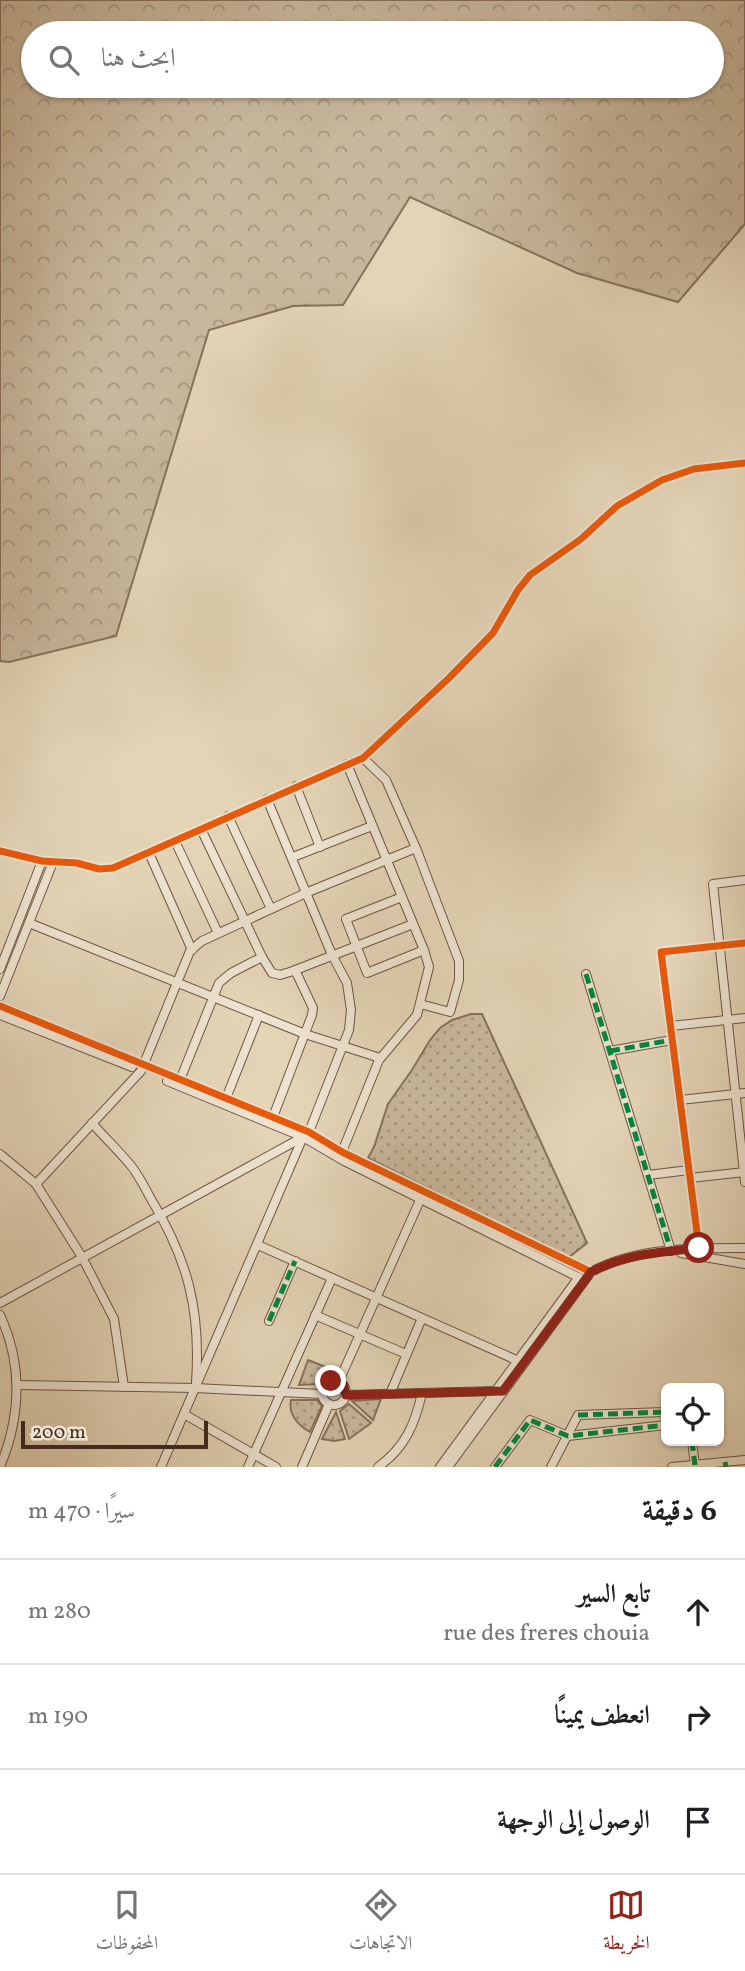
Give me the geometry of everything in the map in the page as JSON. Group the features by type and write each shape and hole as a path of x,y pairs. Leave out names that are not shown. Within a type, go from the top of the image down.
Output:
{"street":[{"path":"0,851 42,861 77,863 105,869 149,853 363,758 493,633 530,575 580,539 617,506 662,480 694,469 745,463"},
{"path":"363,758 386,780 416,848 459,961 459,980 450,1012 420,1004"},
{"path":"342,1152 380,1058 417,1016 429,967 347,764"},
{"path":"296,786 320,847"},
{"path":"161,1467 349,1030 351,1010 347,983 332,955 267,799"},
{"path":"228,816 271,909"},
{"path":"293,857 372,826"},
{"path":"201,829 272,973 280,975 295,970 413,924"},
{"path":"175,841 218,933"},
{"path":"36,1184 142,1069 192,950 202,941 308,892 416,848"},
{"path":"149,853 192,950"},
{"path":"0,969 42,861"},
{"path":"0,996 53,862"},
{"path":"745,880 713,884 728,1020 740,1093 745,1182"},
{"path":"402,897 346,919 367,973 424,950"},
{"path":"29,923 305,1034 380,1058"},
{"path":"699,1248 661,952 745,943"},
{"path":"180,1080 223,979 262,957"},
{"path":"273,1117 313,1007 295,970"},
{"path":"586,974 671,1251"},
{"path":"0,1006 142,1069 180,1080 225,1101 273,1117 344,1161 582,1278"},
{"path":"0,1015 306,1135 591,1272"},
{"path":"225,1101 259,1015"},
{"path":"671,1026 745,1018"},
{"path":"610,1051 672,1040"},
{"path":"680,1100 740,1093"},
{"path":"92,1124 133,1168 161,1214 182,1259 194,1303 198,1348 195,1388"},
{"path":"0,1303 306,1135"},
{"path":"0,1154 36,1184 82,1257 114,1320 124,1387"},
{"path":"648,1175 744,1172"},
{"path":"339,1381 421,1198"},
{"path":"258,1245 520,1362"},
{"path":"440,1467 582,1278 610,1261 638,1254 699,1248 745,1248"},
{"path":"671,1251 745,1264"},
{"path":"268,1321 295,1261"},
{"path":"248,1467 332,1278"},
{"path":"0,1315 15,1358 18,1385 14,1427 0,1466"},
{"path":"315,1315 406,1354"},
{"path":"390,1394 422,1318"},
{"path":"322,1394 327,1383 339,1381"},
{"path":"330,1404 340,1404 346,1395 345,1387 339,1381"},
{"path":"18,1385 195,1388 322,1394 330,1404"},
{"path":"346,1395 499,1391"},
{"path":"448,1467 499,1391"},
{"path":"378,1467 401,1447 410,1432 416,1421 422,1393"},
{"path":"302,1467 330,1404"},
{"path":"551,1467 578,1415 661,1412"},
{"path":"184,1414 276,1467"},
{"path":"495,1467 530,1420 568,1437 661,1426"},
{"path":"693,1446 695,1465"},
{"path":"672,1467 745,1460"}],"green space":[{"path":"0,0 745,0 745,224 678,302 577,273 410,197 343,305 293,306 209,330 116,636 9,662 0,661"},
{"path":"471,1014 482,1014 587,1243 568,1258 368,1158 388,1104 430,1040 440,1028 452,1020"},
{"path":"308,1360 336,1371 323,1377 317,1384 299,1385"},
{"path":"381,1399 373,1420 352,1401"},
{"path":"291,1400 317,1400 322,1406 310,1432 295,1419"},
{"path":"349,1404 371,1423 349,1439 340,1411"},
{"path":"336,1412 345,1439 322,1439"}],"marked path":[{"path":"586,974 671,1251"},
{"path":"610,1051 672,1040"},
{"path":"269,1321 295,1261"},
{"path":"578,1415 661,1412"},
{"path":"495,1467 530,1420 568,1436 661,1426"},
{"path":"693,1446 695,1465"},
{"path":"725,1462 726,1467"}],"cycle path":[{"path":"0,851 42,861 77,863 99,869 113,868 363,758 493,633 530,575 581,539 617,506 662,480 694,469 745,463"},
{"path":"699,1248 661,952 745,943"},
{"path":"0,1006 309,1132 342,1152 591,1272"}],"route":[{"path":"331,1381 343,1384 346,1395 503,1391 591,1272 610,1261 638,1254 699,1248"}]}
